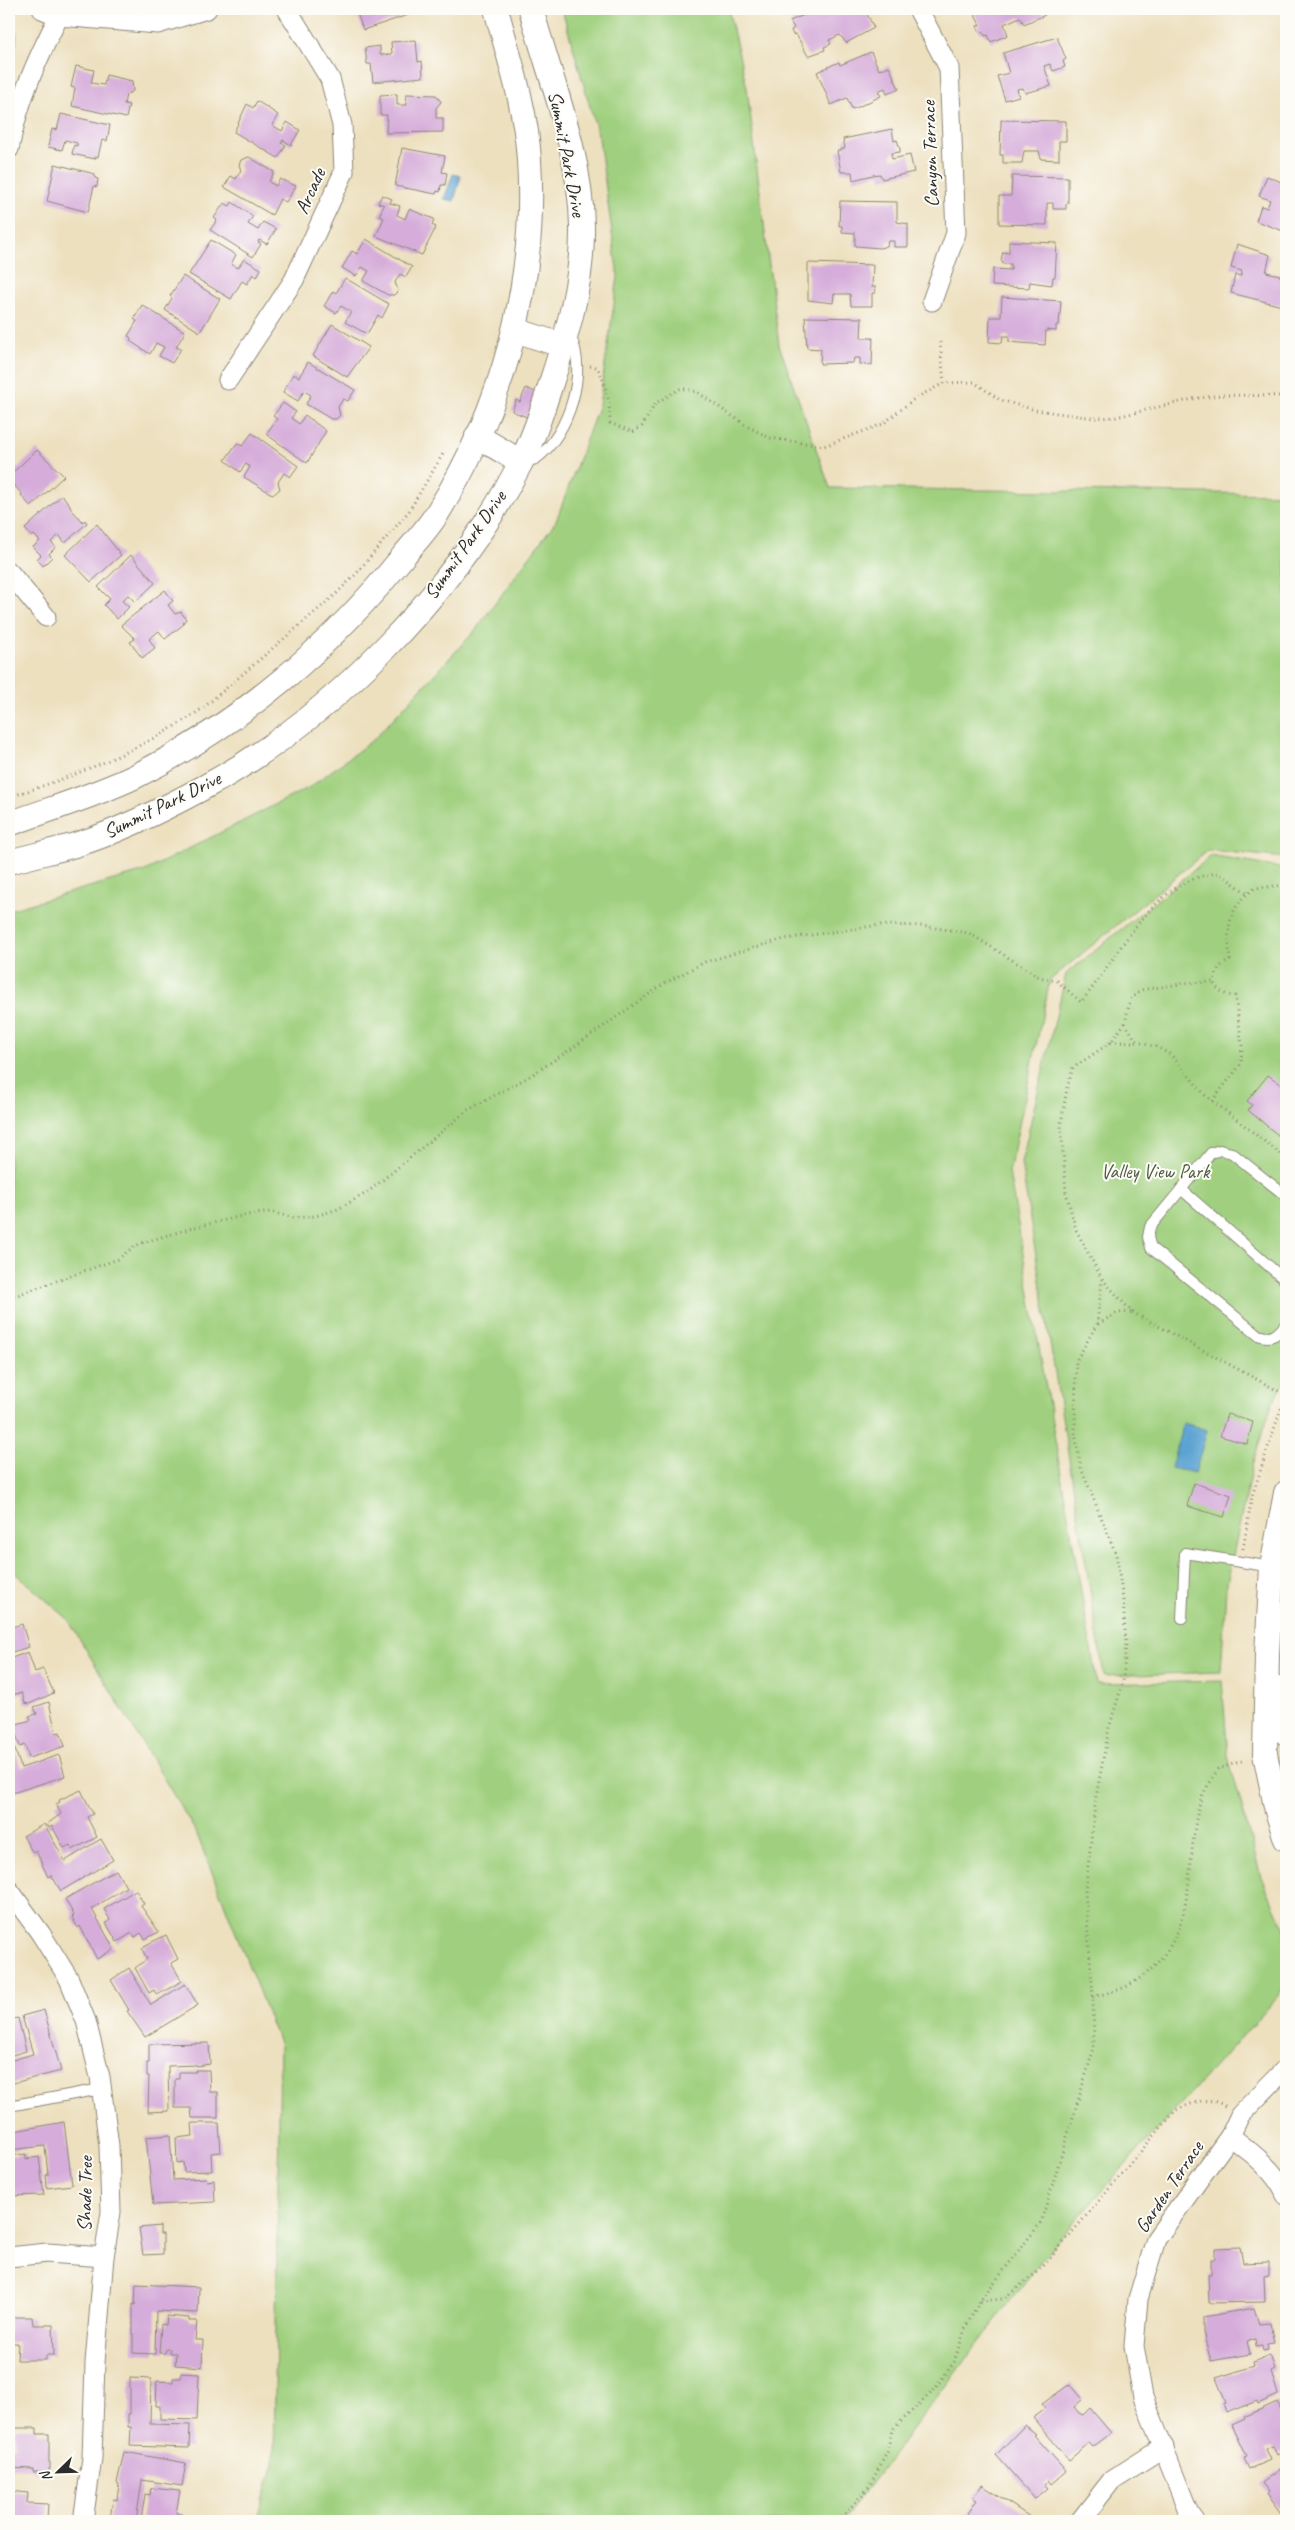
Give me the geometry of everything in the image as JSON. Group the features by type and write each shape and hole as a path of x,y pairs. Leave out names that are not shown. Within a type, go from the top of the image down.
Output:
{"street":[{"path":"9,149 16,113 40,52 51,12 158,24 207,9"},
{"name":"Arcade","path":"228,380 294,280 344,172 342,125 330,79 286,9"},
{"name":"Summit Park Drive","path":"9,824 132,777 208,735 290,675 375,593 437,514 468,458 496,389 515,330 527,267 530,210 529,159 521,102 496,9"},
{"name":"Summit Park Drive","path":"9,862 78,844 141,818 202,789 254,757 336,696 412,618 452,570 485,523 521,462 543,410 565,338 580,276 582,225 579,191 555,90 531,9"},
{"name":"Canyon Terrace","path":"918,9 949,68 956,233 932,301"},
{"path":"515,330 565,338"},
{"path":"477,436 521,462"},
{"path":"9,572 46,616"},
{"path":"1286,1493 1272,1567 1267,1654 1265,1754 1277,1811 1286,1839"},
{"path":"1267,1654 1286,1733"},
{"name":"Shade Tree","path":"9,1890 42,1934 69,1979 86,2021 101,2089 108,2146 111,2212 104,2257 94,2363 92,2458 83,2521"},
{"name":"Garden Terrace","path":"1194,2521 1189,2513 1143,2397 1134,2346 1138,2299 1156,2239 1230,2136 1240,2115 1286,2068"},
{"path":"1230,2136 1256,2157 1282,2187 1286,2195"},
{"path":"9,2257 47,2253 104,2257"},
{"path":"1080,2521 1112,2480 1164,2447"}],"lane":[{"path":"1286,1196 1232,1153 1220,1150 1211,1153 1181,1189 1150,1227 1148,1238 1151,1248 1258,1335 1267,1338 1277,1335 1286,1324"},
{"path":"1181,1189 1286,1281"},
{"path":"1182,1618 1185,1553 1272,1567"},
{"path":"9,2106 101,2089"}],"path":[{"path":"940,342 944,383"},
{"path":"597,367 610,402 610,424 620,428 634,432 642,426 656,403 680,388 697,392 746,426 770,438 824,446 883,424 914,399 944,383 974,382 1000,400 1035,410 1094,418 1116,417 1194,398 1221,395 1286,396"},
{"path":"9,797 75,774 129,751 182,723 203,708 336,595 355,576 409,511 448,446"},
{"path":"9,1298 118,1259 135,1246 148,1241 192,1228 246,1215 271,1212 294,1218 316,1216 338,1209 368,1192 468,1110 530,1076 665,983 705,962 784,939 880,925 923,926 969,934 1039,977 1057,981 1081,1002 1152,907 1179,888 1203,875 1219,874 1248,894"},
{"path":"1213,982 1219,968 1230,960 1227,934 1230,914 1255,888 1286,885"},
{"path":"1213,982 1141,990 1130,1000 1125,1023 1111,1042 1073,1068 1061,1124 1066,1192 1076,1230 1102,1279 1132,1312 1286,1395"},
{"path":"1212,1101 1241,1064 1242,1046 1235,996 1226,996 1218,990 1213,982"},
{"path":"1125,1023 1137,1042"},
{"path":"1111,1042 1137,1042 1157,1047 1172,1055 1212,1101 1286,1158"},
{"path":"838,2521 868,2488 887,2452 892,2430 934,2390 954,2362 966,2326 980,2302 1041,2222 1094,2048 1093,1997 1085,1893 1096,1797 1108,1728 1124,1682 1126,1644 1124,1599 1116,1554 1081,1468 1075,1433 1076,1361 1097,1324 1102,1279"},
{"path":"1097,1324 1117,1313 1132,1312"},
{"path":"1241,1562 1252,1496 1280,1411 1286,1400"},
{"path":"1093,1997 1128,1986 1154,1967 1175,1942 1184,1908 1200,1800 1218,1769 1265,1754"},
{"path":"980,2302 1002,2299 1040,2270 1176,2110 1198,2100 1217,2101 1240,2115"}],"green space":[{"path":"562,9 728,9 747,88 779,345 830,488 1286,494 1286,858 1208,850 1050,980 1009,1172 1097,1684 1222,1681 1228,1756 1261,1877 1286,1932 1286,1988 1054,2244 842,2521 257,2521 274,2463 280,2045 196,1832 67,1618 9,1568 9,910 145,871 310,787 374,739 474,632 556,521 599,405 618,277 599,138"},
{"path":"9,25 16,32 17,38 15,49 9,51"},
{"name":"Valley View Park","path":"1211,856 1286,869 1286,1380 1272,1404 1252,1466 1226,1588 1221,1672 1104,1676 1021,1163 1066,974"}],"water":[{"path":"453,174 461,176 454,201 444,199"},
{"path":"1183,1423 1207,1430 1195,1473 1171,1468"}],"building":[{"path":"351,9 413,9 414,13 363,30 357,13 353,14"},
{"path":"818,9 856,9 862,14 866,12 874,28 846,43 840,35 829,40 831,44 824,47 825,50 808,56 796,34 793,35 791,30 794,28 790,21"},
{"path":"972,9 1042,9 1045,15 1024,24 1020,17 1004,24 1008,35 991,42 988,35 985,36 983,32 980,33 977,26 980,25"},
{"path":"1057,37 1066,59 1063,61 1065,67 1053,71 1050,64 1044,66 1051,86 1025,93 1023,88 1017,89 1019,96 1005,100 997,76 1009,73 1003,53"},
{"path":"416,40 418,62 422,61 423,77 373,82 371,64 367,64 365,48 380,46 380,55 392,54 391,42"},
{"path":"871,52 879,70 889,66 899,89 887,94 885,88 878,91 881,96 852,109 847,98 831,105 817,72 839,62 840,65"},
{"path":"76,66 94,70 91,83 104,85 106,75 132,81 133,91 126,95 124,104 129,105 126,118 72,106 75,88 71,87"},
{"path":"397,94 397,105 407,105 406,94 436,95 441,102 436,108 436,118 443,118 443,132 386,133 387,115 380,115 380,95"},
{"path":"257,101 278,115 272,125 282,131 287,122 300,130 291,145 283,140 281,143 286,145 278,158 234,132 247,104 253,108"},
{"path":"61,114 110,125 107,141 102,140 98,157 95,157 95,159 72,154 74,145 77,146 77,143 65,140 62,150 48,147 52,129 57,130"},
{"path":"1001,120 1066,121 1066,141 1059,141 1059,160 1041,159 1039,151 1024,151 1022,163 1003,163 1003,155 1000,155"},
{"path":"892,129 894,141 897,140 900,152 891,153 892,159 910,155 914,172 882,179 880,174 853,180 852,172 841,172 837,151 845,148 843,139"},
{"path":"402,148 445,156 442,172 447,173 445,185 441,185 440,192 437,191 436,194 395,186"},
{"path":"249,157 274,172 269,182 276,186 280,179 296,186 286,202 280,199 272,215 224,187 231,176 236,179 241,170 239,165 241,160"},
{"path":"55,164 95,174 95,178 98,179 97,187 94,186 88,212 47,201"},
{"path":"1012,176 1068,177 1068,203 1066,204 1066,209 1053,209 1053,203 1047,203 1047,225 999,224 999,196 1011,196"},
{"path":"1267,176 1286,184 1286,232 1256,221 1261,206 1267,208 1270,200 1259,196"},
{"path":"382,195 392,199 390,203 400,206 397,215 405,219 409,209 434,219 432,225 436,227 422,255 376,236 384,218 379,216 384,205 378,203"},
{"path":"840,201 897,202 897,222 908,224 908,247 894,247 894,241 888,241 887,246 880,248 855,246 855,233 842,232 842,226 839,226"},
{"path":"232,202 253,216 248,224 258,230 263,222 276,229 267,244 259,240 258,242 261,244 253,257 210,230 217,220 214,218 224,203 230,206"},
{"path":"366,239 412,267 406,277 400,274 395,282 398,291 394,295 388,295 363,281 369,271 362,267 356,276 342,268 352,251 357,254"},
{"path":"211,240 236,255 231,264 238,268 244,259 261,269 257,277 253,274 247,284 242,281 231,299 189,274"},
{"path":"1009,241 1057,243 1055,277 1053,277 1052,285 1030,282 1029,288 992,286 993,269 1011,270 1011,264 1003,264 1001,260 1003,252 1009,253"},
{"path":"1237,244 1270,255 1266,272 1280,275 1280,277 1286,276 1286,307 1231,293 1235,275 1241,276 1242,271 1231,268"},
{"path":"808,263 873,265 872,287 876,287 875,293 872,293 872,306 851,306 850,294 834,294 833,303 808,300"},
{"path":"183,276 220,299 200,332 165,310 172,298 170,296"},
{"path":"345,278 389,304 382,318 378,315 367,334 345,322 351,312 341,306 336,313 324,306 333,291 336,293"},
{"path":"1002,297 1061,301 1059,325 1056,325 1056,331 1046,330 1045,345 1009,342 1009,336 1003,336 1002,343 989,342 990,317 1001,317"},
{"path":"142,305 185,332 176,347 181,349 172,363 159,356 164,347 156,343 150,354 130,341 131,338 128,336 137,321 134,319"},
{"path":"805,317 862,318 861,338 873,338 872,365 860,364 860,358 854,358 853,363 820,364 821,349 807,348"},
{"path":"332,324 369,347 347,377 313,356"},
{"path":"308,362 355,390 348,401 343,399 338,407 340,415 336,419 331,419 306,404 311,395 304,391 298,401 283,392 293,374 299,377"},
{"path":"526,388 540,394 529,418 512,411 516,400 520,402"},
{"path":"283,403 296,412 291,418 299,424 305,415 326,431 307,463 266,434 277,419 273,416"},
{"path":"252,433 298,466 290,477 284,473 278,482 280,489 274,494 244,477 250,467 246,464 240,472 225,460 237,443 242,446"},
{"path":"37,450 64,476 31,507 22,494 9,482 9,476"},
{"path":"62,495 71,509 83,522 85,520 87,523 65,543 59,535 51,542 56,547 49,554 52,557 43,566 37,559 41,555 33,547 40,541 34,535 32,537 25,529"},
{"path":"97,524 121,555 91,582 65,555"},
{"path":"131,555 155,583 135,602 128,595 122,601 129,607 117,619 104,605 110,599 98,587"},
{"path":"165,590 173,601 168,605 175,614 181,612 186,619 184,624 165,639 159,631 149,639 155,648 142,658 130,642 135,639 121,625"},
{"path":"1268,1075 1286,1088 1286,1133 1283,1131 1279,1136 1248,1110 1252,1105 1247,1101"},
{"path":"1227,1414 1253,1422 1247,1444 1220,1436"},
{"path":"1194,1483 1231,1495 1224,1517 1187,1506"},
{"path":"22,1624 29,1647 9,1653 9,1628"},
{"path":"28,1652 35,1672 43,1669 54,1693 29,1704 25,1703 22,1693 9,1695 9,1659"},
{"path":"49,1702 56,1733 60,1732 65,1746 29,1758 25,1745 20,1747 13,1725 31,1720 29,1716 37,1714 34,1707"},
{"path":"9,1730 21,1768 59,1755 65,1776 9,1794"},
{"path":"81,1790 93,1814 87,1817 97,1837 72,1850 70,1845 64,1848 52,1826 49,1828 47,1824 61,1814 56,1804 60,1802 59,1800"},
{"path":"44,1824 65,1861 101,1839 113,1860 61,1891 51,1875 48,1877 36,1851 33,1853 23,1836"},
{"path":"116,1870 126,1887 92,1909 114,1949 97,1959 80,1926 78,1928 72,1917 74,1915 65,1899"},
{"path":"136,1890 144,1904 141,1906 159,1932 145,1939 141,1933 135,1937 132,1933 117,1942 106,1923 110,1920 104,1909"},
{"path":"166,1935 178,1959 171,1963 182,1981 157,1995 154,1990 149,1993 135,1968 147,1959 142,1949 144,1946"},
{"path":"129,1968 151,2005 185,1984 198,2005 145,2037 127,2011 129,2010 111,1980"},
{"path":"9,1969 14,1984 9,1986"},
{"path":"44,2010 61,2071 9,2084 9,2061 33,2054 22,2016"},
{"path":"18,2018 26,2051 9,2056 9,2020"},
{"path":"209,2043 210,2064 168,2066 169,2111 148,2112 149,2076 147,2076 147,2063 149,2063 149,2044"},
{"path":"195,2070 209,2070 210,2092 218,2092 218,2118 192,2118 191,2108 175,2108 175,2079 179,2079 179,2072 196,2072"},
{"path":"64,2122 72,2185 47,2188 46,2175 48,2175 45,2146 9,2150 9,2132"},
{"path":"192,2123 219,2123 221,2152 211,2153 212,2171 184,2172 183,2162 177,2163 176,2138 193,2136"},
{"path":"170,2135 173,2180 206,2178 207,2181 214,2180 215,2202 153,2205 146,2137"},
{"path":"26,2154 26,2159 39,2157 44,2195 9,2196 9,2156"},
{"path":"160,2226 160,2234 163,2234 163,2254 143,2255 139,2228"},
{"path":"1240,2247 1243,2263 1269,2262 1269,2275 1264,2276 1265,2302 1209,2303 1208,2275 1211,2275 1211,2259 1215,2259 1215,2248"},
{"path":"136,2284 199,2287 198,2313 156,2311 155,2354 133,2353 133,2304 135,2305"},
{"path":"1254,2308 1259,2324 1270,2323 1274,2343 1267,2344 1268,2350 1263,2351 1262,2346 1256,2347 1255,2340 1247,2341 1250,2354 1211,2361 1203,2332 1203,2317"},
{"path":"167,2316 189,2318 189,2321 197,2321 195,2340 203,2340 202,2367 175,2365 176,2353 169,2353 170,2349 166,2349 165,2353 159,2353 161,2324 166,2325"},
{"path":"9,2317 32,2317 33,2325 53,2325 54,2355 46,2355 46,2360 17,2360 18,2343 9,2343"},
{"path":"1270,2355 1275,2369 1271,2371 1278,2395 1258,2404 1257,2401 1226,2413 1223,2404 1226,2403 1216,2378 1254,2366 1253,2362"},
{"path":"181,2373 199,2374 197,2420 160,2419 160,2406 156,2406 157,2381 173,2382 173,2378 181,2378"},
{"path":"130,2378 151,2379 150,2424 190,2425 189,2448 130,2446 131,2427 128,2427 128,2414 130,2414"},
{"path":"1070,2384 1083,2399 1074,2407 1079,2413 1083,2415 1090,2408 1111,2433 1093,2447 1089,2443 1069,2460 1033,2418 1045,2408 1042,2404"},
{"path":"1277,2402 1286,2418 1286,2450 1277,2455 1273,2446 1265,2449 1270,2460 1249,2469 1244,2458 1247,2457 1232,2425 1245,2419 1244,2417"},
{"path":"1025,2425 1036,2434 1034,2435 1066,2471 1051,2484 1048,2480 1044,2484 1048,2488 1035,2499 996,2455"},
{"path":"15,2428 37,2428 37,2434 49,2434 49,2472 33,2472 33,2469 9,2468 10,2446 15,2446"},
{"path":"124,2452 186,2463 182,2486 142,2480 136,2521 110,2519 113,2499 117,2500 119,2484 117,2483"},
{"path":"1286,2465 1286,2515 1284,2517 1267,2494 1269,2492 1262,2483"},
{"path":"982,2485 1033,2519 1031,2521 968,2521 971,2517 967,2515 977,2500 973,2498"},
{"path":"151,2488 180,2491 176,2513 185,2515 184,2521 141,2521 145,2494 150,2495"},
{"path":"9,2491 28,2493 27,2503 48,2504 47,2521 9,2521"}]}
